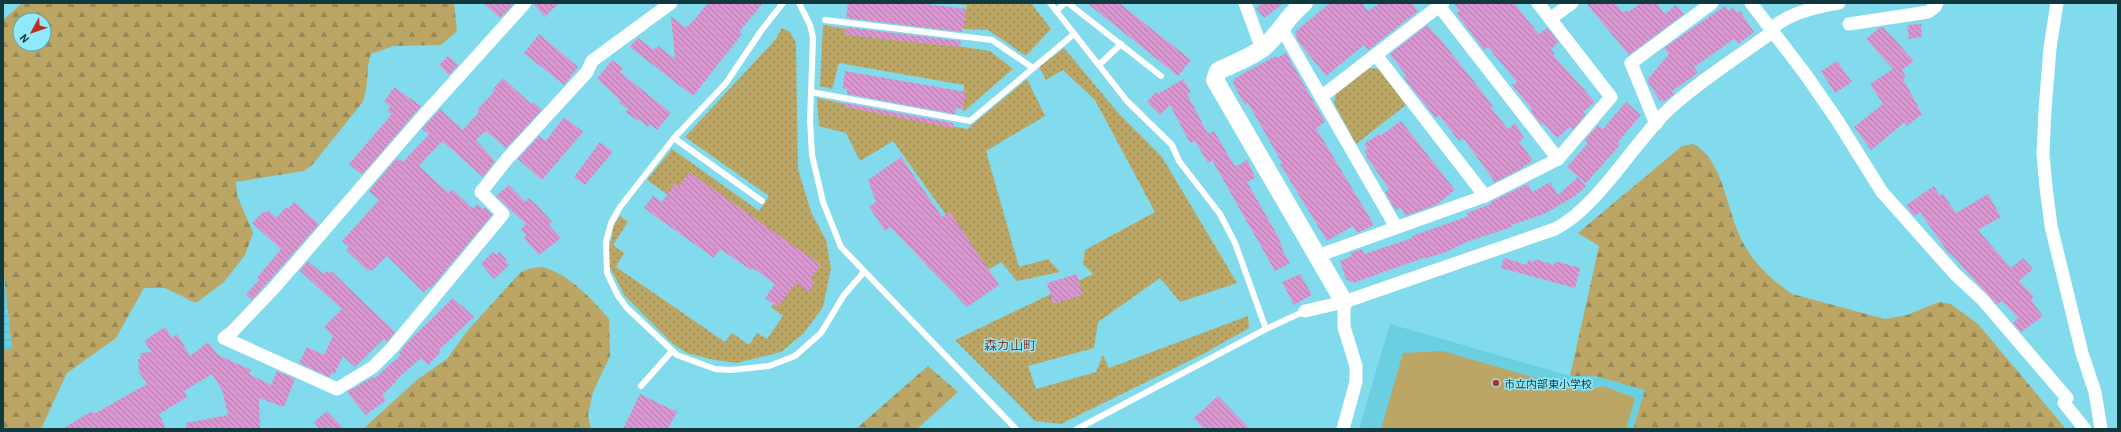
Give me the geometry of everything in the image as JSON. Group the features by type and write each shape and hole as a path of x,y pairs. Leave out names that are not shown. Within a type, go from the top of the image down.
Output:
{"street":[{"path":"525,3 423,116 274,288 232,332 224,338 337,389 373,367 397,342 503,214 481,192 506,159 587,72 592,62 671,3"},
{"path":"1245,3 1262,49"},
{"path":"1304,3 1292,12 1282,29 1262,49 1218,71 1215,80 1344,302 1344,327 1356,366 1356,382 1343,429"},
{"path":"1317,256 1485,196 1558,158 1611,97 1538,3"},
{"path":"1550,19 1572,3"},
{"path":"1656,124 1631,63 1712,3"},
{"path":"1751,3 1772,28 1837,120 1882,192 1950,268 1982,299 2051,377 2067,398 2064,403 2085,429"},
{"path":"1305,311 1344,302 1556,229 1568,223 1591,201 1656,124 1690,92 1768,35 1772,28 1797,8 1840,3"},
{"path":"1849,24 1928,12 1935,7 1937,3"},
{"path":"2057,3 2050,48 2045,110 2044,154 2046,188 2051,226 2082,354 2095,392 2101,429"},
{"path":"1322,97 1441,5 1558,158"},
{"path":"1282,29 1396,227"},
{"path":"1376,55 1485,196"}],"lane":[{"path":"783,3 761,31 726,83 674,138 615,215 608,233 605,253 607,273 618,296 677,355 715,369 752,369 785,361 795,356 821,333 844,295 864,272"},
{"path":"799,3 810,25 813,38 810,120 812,155 823,202 841,247 1016,429"},
{"path":"1050,3 1127,101 1172,145 1179,161 1220,214 1235,243 1266,329"},
{"path":"1056,11 1065,3"},
{"path":"1068,3 1161,76"},
{"path":"825,20 992,40 1033,68"},
{"path":"811,92 970,121 1074,34"},
{"path":"1099,65 1121,44"},
{"path":"674,138 762,202"},
{"path":"1077,429 1266,329 1305,311"},
{"path":"641,386 672,351"}],"shaded area":[{"path":"3,266 12,350 3,350"},
{"name":"市立内部東小学校","path":"1390,324 1570,376 1595,376 1645,390 1633,429 1359,429"}],"green space":[{"path":"22,3 454,3 457,31 441,45 393,46 371,54 368,66 366,90 362,103 313,164 304,171 236,182 237,195 253,233 245,255 224,282 196,303 165,288 144,288 116,338 67,373 41,429 3,429 3,350 12,349 3,266 3,20"},
{"path":"948,3 1031,3 1051,29 1026,56 988,30 962,29 967,5"},
{"path":"823,25 990,51 1013,69 963,112 964,85 839,63 832,89 820,86"},
{"path":"782,28 790,32 796,43 798,169 811,212 826,240 831,268 823,307 804,333 781,352 736,363 710,359 687,353 673,344 625,296 609,266 609,249 614,225 620,216 628,222 613,245 624,253 616,267 725,342 732,333 749,345 757,333 767,339 783,316 771,307 790,281 647,180 672,149 759,211 769,196 685,137 775,40"},
{"path":"1064,48 1119,114 1162,157 1237,283 1180,302 1160,278 1098,322 1094,348 1028,366 1036,389 1096,372 1103,355 1109,368 1248,316 1249,328 1205,353 1061,424 1035,421 955,340 1093,274 1083,264 1085,250 1155,212 1095,100 1063,70 1046,80 1039,67"},
{"path":"1369,68 1379,69 1406,105 1356,144 1334,103 1336,94"},
{"path":"1027,79 1045,116 986,151 1019,267 1048,259 1060,272 1017,281 1001,262 986,271 893,141 860,161 846,133 819,126 817,98 967,129"},
{"path":"1693,144 1703,151 1712,162 1724,188 1738,231 1748,251 1764,272 1785,289 1792,294 1885,319 1907,315 1939,302 1951,304 1978,324 2066,429 1633,429 1645,390 1595,376 1570,376 1599,246 1578,233 1682,146"},
{"path":"543,267 571,281 595,303 609,319 610,356 593,392 588,415 591,429 363,429 418,379 447,359 468,330 521,272 532,268"},
{"name":"市立内部東小学校","path":"1443,351 1583,392 1603,386 1635,398 1626,429 1381,429 1403,353"},
{"path":"928,366 958,392 917,429 856,429"}],"building":[{"path":"483,3 514,3 500,18"},
{"path":"533,3 559,3 545,17"},
{"path":"708,3 763,3 739,32 742,34 693,96 630,47 638,38 654,50 658,46 675,59 671,16 686,28"},
{"path":"848,3 920,3 966,9 965,26 963,26 962,32 846,18"},
{"path":"1087,3 1119,3 1191,60 1178,76"},
{"path":"1263,3 1284,3 1264,18 1256,8"},
{"path":"1330,3 1362,3 1368,11 1380,3 1412,3 1418,11 1368,50 1364,45 1326,76 1298,41 1295,32"},
{"path":"1453,3 1514,3 1539,34 1547,28 1559,42 1551,49 1555,54 1553,55 1595,102 1583,112 1586,114 1573,130 1570,127 1557,138 1543,123 1541,125 1531,111 1532,109 1512,85 1517,82 1488,47 1484,50 1456,13 1460,11"},
{"path":"1586,3 1615,3 1623,13 1627,10 1628,12 1641,3 1656,3 1665,14 1676,5 1684,14 1629,55"},
{"path":"1725,6 1728,11 1733,7 1737,13 1740,11 1754,32 1738,44 1734,39 1694,67 1698,73 1672,91 1674,94 1673,95 1663,102 1662,99 1660,101 1647,80 1669,54 1664,48"},
{"path":"1921,24 1922,37 1909,39 1907,25"},
{"path":"1427,25 1441,40 1493,106 1491,108 1508,129 1515,123 1524,138 1519,142 1533,160 1519,170 1495,182 1463,138 1459,141 1439,115 1436,118 1404,78 1406,75 1390,54"},
{"path":"845,27 961,41 960,47 845,35"},
{"path":"1883,27 1914,61 1902,70 1906,77 1903,79 1922,114 1907,126 1905,122 1871,150 1854,127 1883,104 1870,84 1893,69 1866,39 1879,28"},
{"path":"539,34 578,67 564,85 524,53"},
{"path":"1286,53 1325,122 1316,128 1374,225 1357,233 1353,226 1327,241 1280,164 1282,163 1248,103 1245,105 1233,83 1234,79 1246,72 1276,56 1277,58"},
{"path":"448,56 458,65 449,75 439,65"},
{"path":"612,60 623,68 620,72 671,113 657,130 650,124 648,127 639,119 638,121 626,112 628,109 619,103 621,101 597,79"},
{"path":"1837,61 1852,82 1835,93 1821,71"},
{"path":"845,71 966,92 963,109 956,108 955,114 847,94 847,89 843,88"},
{"path":"503,78 531,104 533,102 542,110 506,148 486,131 476,140 495,161 483,177 442,141 419,166 448,193 452,189 473,209 477,204 483,209 485,207 492,215 431,288 429,287 424,293 387,256 372,271 370,269 368,271 346,250 349,247 342,241 379,200 369,191 397,158 403,162 429,134 422,129 440,109 463,130 479,112 477,110 492,94 495,90 493,89"},
{"path":"1183,79 1191,92 1187,94 1208,134 1214,131 1234,165 1237,166 1247,160 1252,170 1255,178 1247,182 1279,238 1283,251 1290,263 1275,271 1212,160 1208,163 1195,141 1190,143 1170,105 1160,115 1147,102 1156,92 1158,94"},
{"path":"394,87 421,106 362,175 349,164 392,114 387,111 391,106 384,102"},
{"path":"1626,102 1641,115 1618,142 1620,145 1586,183 1567,167 1588,143 1585,140 1598,125 1603,129"},
{"path":"845,103 953,123 953,128 845,107"},
{"path":"564,117 583,132 542,180 518,159 539,136 546,141"},
{"path":"1401,121 1455,190 1436,205 1405,216 1401,207 1396,210 1393,206 1385,192 1389,189 1364,151 1368,149 1364,144 1379,134 1380,136"},
{"path":"600,142 613,152 585,185 574,177"},
{"path":"901,157 942,217 950,212 999,285 967,307 890,227 885,231 869,207 876,202 868,180"},
{"path":"689,172 821,265 810,279 815,283 808,292 796,283 778,307 765,298 775,284 753,268 751,270 720,249 714,258 644,208 653,196 662,202 675,183 679,187"},
{"path":"1578,177 1586,186 1575,196 1544,214 1511,225 1512,227 1469,241 1446,252 1427,258 1426,257 1353,283 1346,279 1340,261 1352,256 1351,253 1362,249 1364,254 1413,238 1412,236 1469,216 1467,213 1491,204 1491,202 1527,184 1533,192 1550,182 1558,195"},
{"path":"509,185 514,190 513,192 515,191 525,202 529,198 538,206 552,222 549,225 561,238 539,255 524,238 526,236 521,229 526,224 496,196"},
{"path":"1934,186 1940,196 1943,194 1956,213 1988,194 2001,217 1978,230 2011,268 2023,258 2033,269 2019,281 2034,296 2031,300 2043,316 2021,332 2013,323 2018,318 2002,301 1997,305 1950,253 1949,254 1920,212 1914,216 1906,205"},
{"path":"294,202 319,224 252,300 246,294 259,280 257,278 281,249 252,223 264,211 266,213 268,210 276,218 286,207 288,209"},
{"path":"493,252 496,255 499,252 507,260 505,262 509,265 494,279 481,264"},
{"path":"1504,258 1527,265 1528,260 1534,262 1535,259 1554,265 1555,261 1580,268 1575,288 1501,268"},
{"path":"308,261 323,274 326,271 329,273 331,271 395,332 387,342 384,339 355,367 343,356 334,375 332,372 329,377 299,363 307,347 324,355 333,336 324,327 342,309 300,271"},
{"path":"1077,274 1083,295 1053,304 1047,283"},
{"path":"1300,274 1312,295 1294,305 1282,282"},
{"path":"453,298 474,317 439,350 441,352 428,365 421,358 395,381 396,382 382,395 386,400 366,415 347,392 373,377 375,378 401,355 399,353 407,343"},
{"path":"165,327 172,338 177,334 190,356 208,342 218,355 251,370 249,374 271,385 277,371 295,379 284,407 259,398 260,429 187,429 186,423 228,415 222,390 212,374 184,391 187,397 159,414 166,429 62,429 92,411 94,414 147,384 139,372 138,359 141,359 140,353 152,352 144,341"},
{"path":"640,394 677,412 668,429 623,429"},
{"path":"1218,396 1250,429 1204,429 1194,418"},
{"path":"327,411 344,429 320,429 314,422"}],"place":[{"name":"市立内部東小学校","path":"1496,383"}],"district":[{"name":"森カ山町","path":"1010,345"}]}
